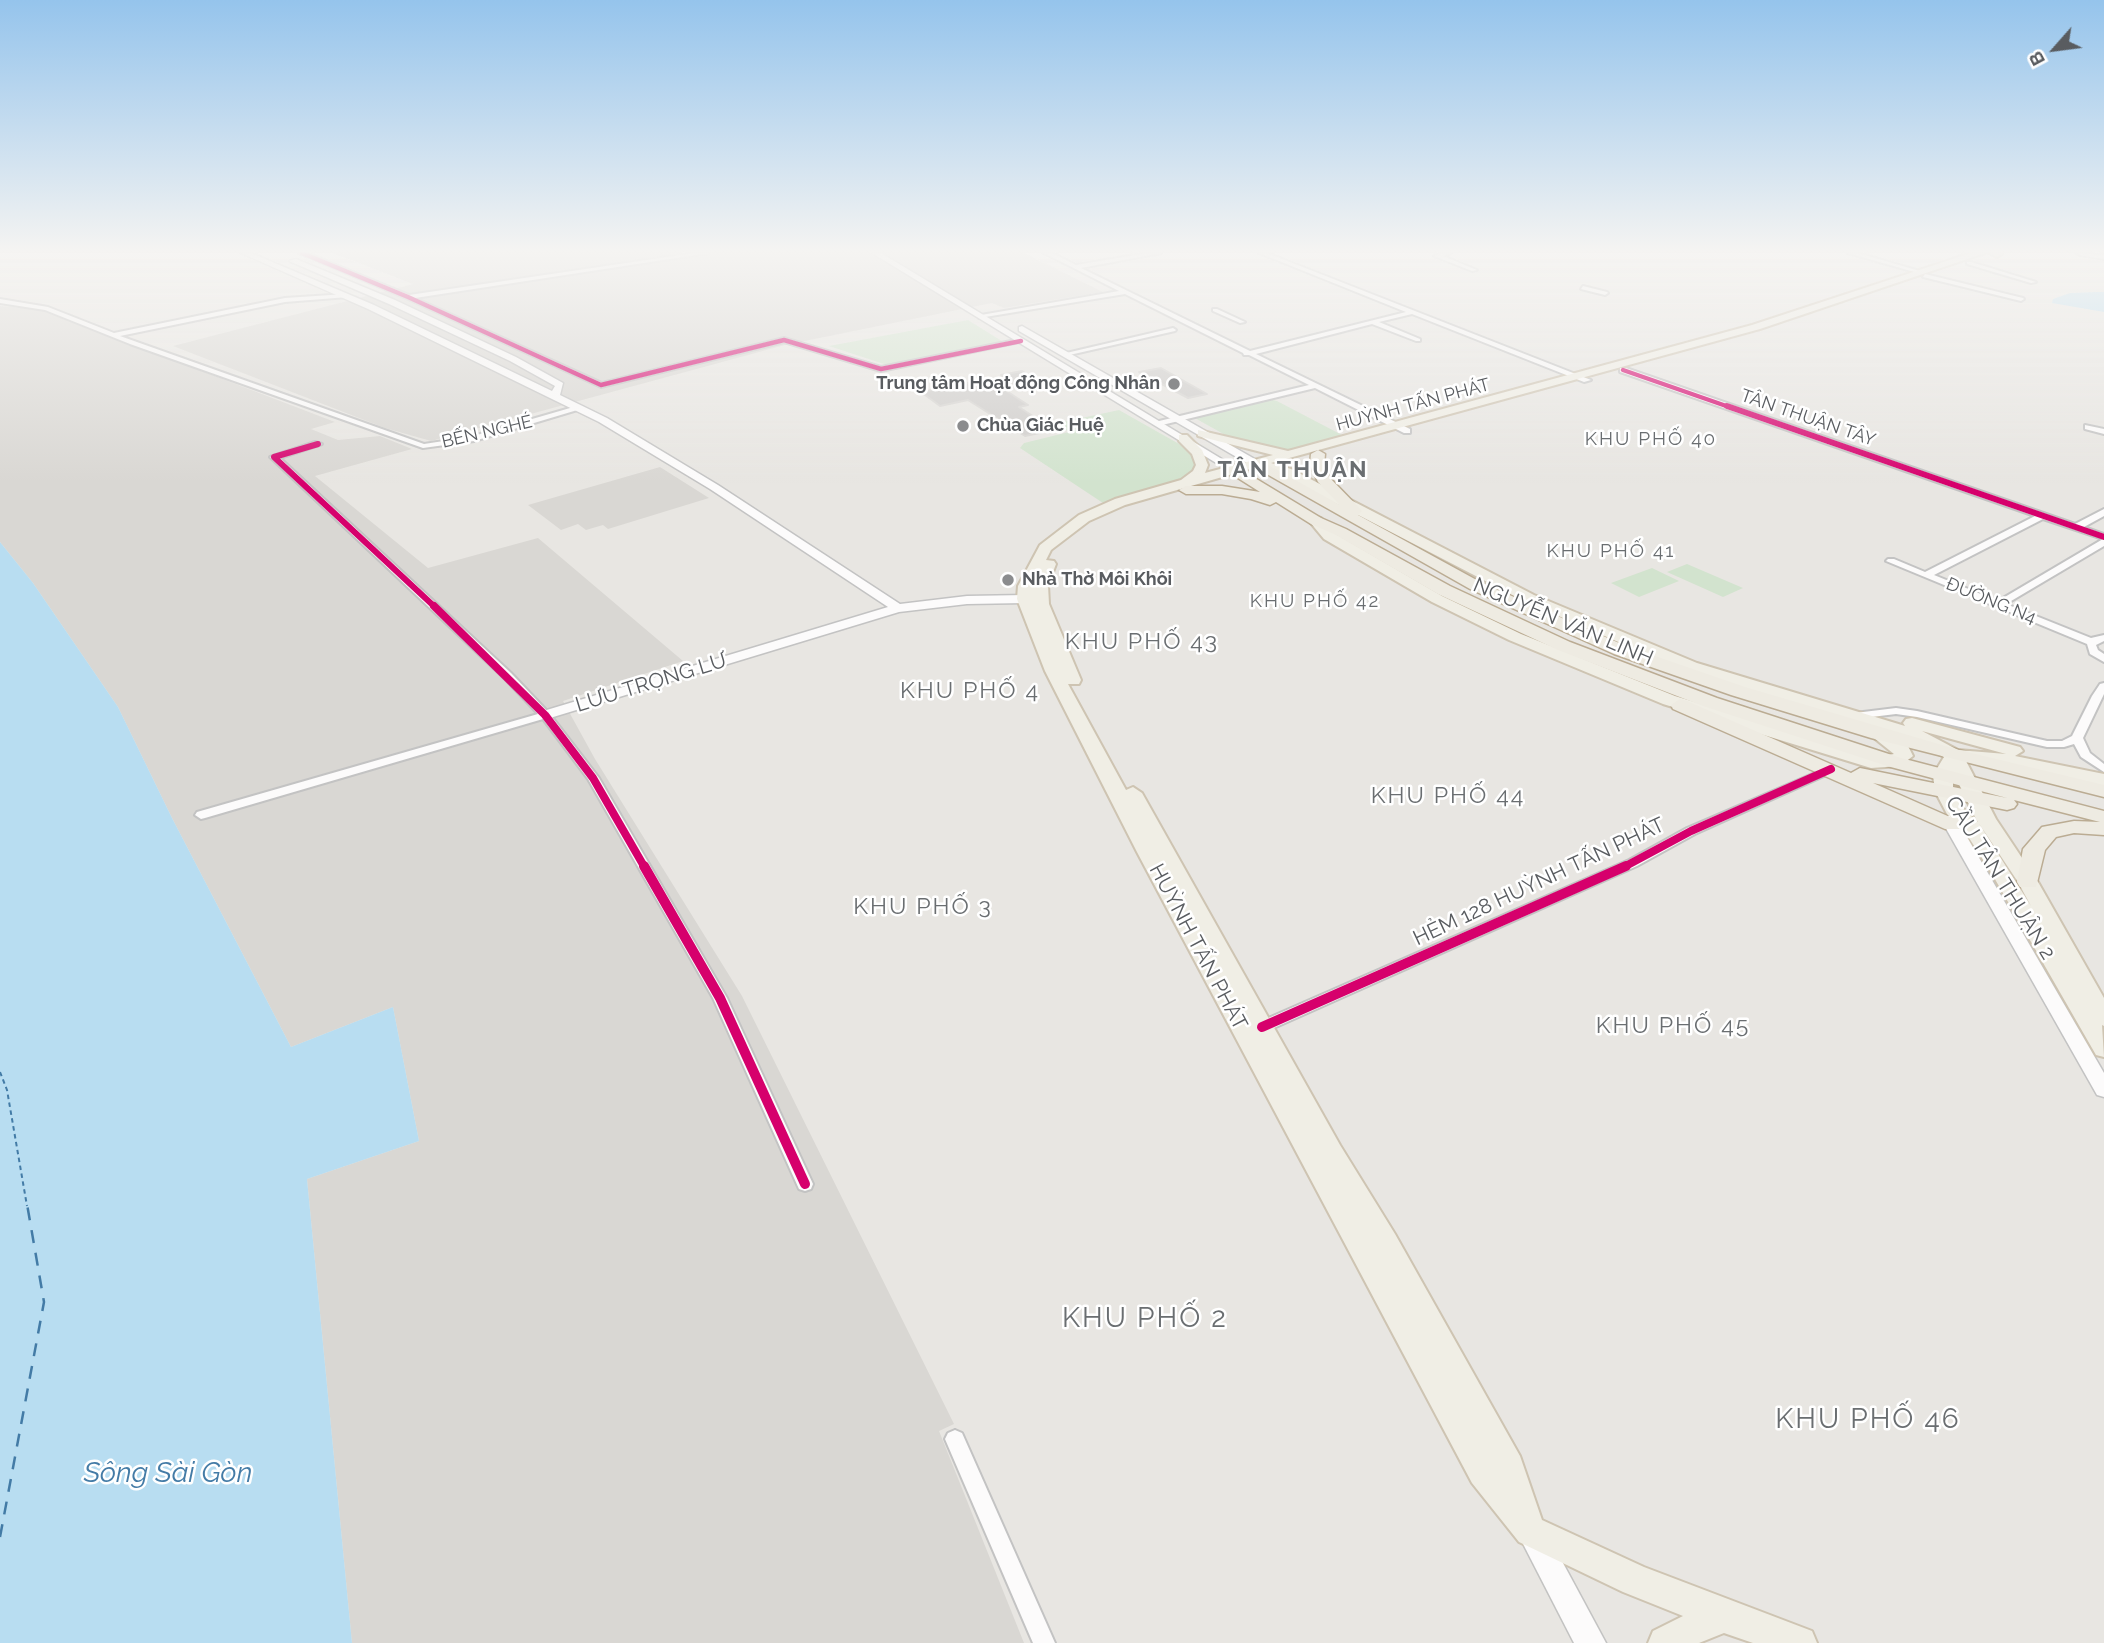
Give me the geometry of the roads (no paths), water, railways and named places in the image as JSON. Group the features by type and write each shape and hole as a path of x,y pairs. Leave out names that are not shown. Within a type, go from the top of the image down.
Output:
{"highway":[{"path":"1318,454 1317,465 1322,479 1348,505 1396,542 1433,550"},
{"name":"NGUYỄN VĂN LINH","path":"1265,467 1396,542 1506,600 1652,661 1878,734 2104,791"},
{"name":"NGUYỄN VĂN LINH","path":"1240,473 1309,517 1455,596 1578,652 1710,702 1894,762 1943,783"},
{"path":"1185,486 1254,495 1309,517"},
{"path":"1578,652 1596,670"},
{"path":"1652,661 1690,667"},
{"path":"1669,700 1710,702"},
{"path":"1669,700 1954,819"},
{"path":"1831,769 1943,783 2104,817"},
{"path":"1973,789 2104,823"},
{"path":"2028,881 2034,849 2049,832 2074,827 2104,829"}],"main road":[{"name":"HUỲNH TẤN PHÁT","path":"1582,378 1623,370 1758,330"},
{"name":"HUỲNH TẤN PHÁT","path":"1591,1643 1530,1531 1483,1473 1230,987 1147,852 1136,813 1053,671 1037,610 1027,586 1045,548 1063,531 1105,508 1318,454 1758,330"},
{"name":"HUỲNH TẤN PHÁT","path":"1265,467 1301,452 1403,428"},
{"path":"1202,433 1258,449 1301,452"},
{"path":"1183,438 1198,453 1202,464 1199,473 1185,486"},
{"name":"NGUYỄN VĂN LINH","path":"1265,467 1348,505 1529,598 1661,652 1690,667 1916,735 1954,755 2002,759 2104,780"},
{"name":"NGUYỄN VĂN LINH","path":"1309,517 1329,536 1437,599 1515,637 1669,700 1871,763 1894,762 1904,756 1901,748 1878,734"},
{"path":"1792,696 1811,714"},
{"name":"NGUYỄN VĂN LINH","path":"1792,696 1809,696 2026,754 2104,770"},
{"name":"CẦU TÂN THUẬN 2","path":"1954,755 1943,783 1954,819 1971,826 2104,1049"},
{"name":"CẦU TÂN THUẬN 2","path":"1954,755 1986,819 2028,881 2096,995 2104,1018"},
{"name":"HUỲNH TẤN PHÁT","path":"1230,987 1262,1027 1331,1152 1386,1242 1509,1465 1530,1531"},
{"path":"1530,1531 1635,1580 1800,1643"},
{"path":"1665,1643 1724,1616"}],"street":[{"name":"BẾN NGHÉ","path":"100,330 424,446 471,439 580,408"},
{"path":"113,335 139,330"},
{"path":"416,330 494,366 544,394 555,395 580,408 714,487 898,608"},
{"path":"452,330 560,385 555,395"},
{"path":"480,330 601,385 784,340 881,369 1030,334"},
{"path":"1002,330 1240,473"},
{"path":"1022,330 1265,467"},
{"path":"1065,354 1173,330"},
{"path":"1198,330 1403,428"},
{"path":"1246,354 1341,330"},
{"path":"1391,330 1419,340"},
{"path":"1458,330 1582,378"},
{"path":"442,343 466,336"},
{"name":"TÂN THUẬN TÂY","path":"1623,370 2104,540"},
{"path":"1158,424 1315,386"},
{"path":"2088,427 2104,432"},
{"path":"318,444 274,457 507,675 545,715 593,778 720,998 805,1184"},
{"path":"2075,528 2104,512"},
{"path":"1926,575 2041,516"},
{"path":"1999,604 2104,540"},
{"name":"ĐƯỜNG N4","path":"1891,561 2092,642"},
{"name":"LƯU TRỌNG LƯ","path":"201,815 898,608 967,600 1037,610"},
{"path":"2104,638 2092,642 2091,648 2104,659"},
{"path":"1855,716 1896,711 1917,713 2048,744 2064,744 2077,738 2097,695 2104,687"},
{"path":"2077,738 2085,755 2104,770"},
{"name":"HẺM 128 HUỲNH TẤN PHÁT","path":"1262,1027 1633,863 1691,831 1831,769"},
{"path":"1954,819 2104,1090"},
{"path":"955,1439 1044,1643"}],"water":[{"name":"Sông Sài Gòn","path":"0,542 33,583 118,707 172,818 291,1047 393,1007 419,1141 307,1179 352,1643 0,1643"}],"place":[{"name":"Trung tâm Hoạt động Công Nhân","path":"1174,384"},
{"name":"Chùa Giác Huệ","path":"963,426"},
{"name":"Nhà Thờ Môi Khôi","path":"1008,580"}],"district":[{"name":"KHU PHỐ 40","path":"1651,439"},
{"name":"TÂN THUẬN","path":"1293,470"},
{"name":"KHU PHỐ 41","path":"1611,551"},
{"name":"KHU PHỐ 42","path":"1315,601"},
{"name":"KHU PHỐ 43","path":"1142,642"},
{"name":"KHU PHỐ 4","path":"970,691"},
{"name":"KHU PHỐ 44","path":"1448,796"},
{"name":"KHU PHỐ 3","path":"923,907"},
{"name":"KHU PHỐ 45","path":"1673,1026"},
{"name":"KHU PHỐ 2","path":"1145,1319"},
{"name":"KHU PHỐ 46","path":"1868,1420"}]}
